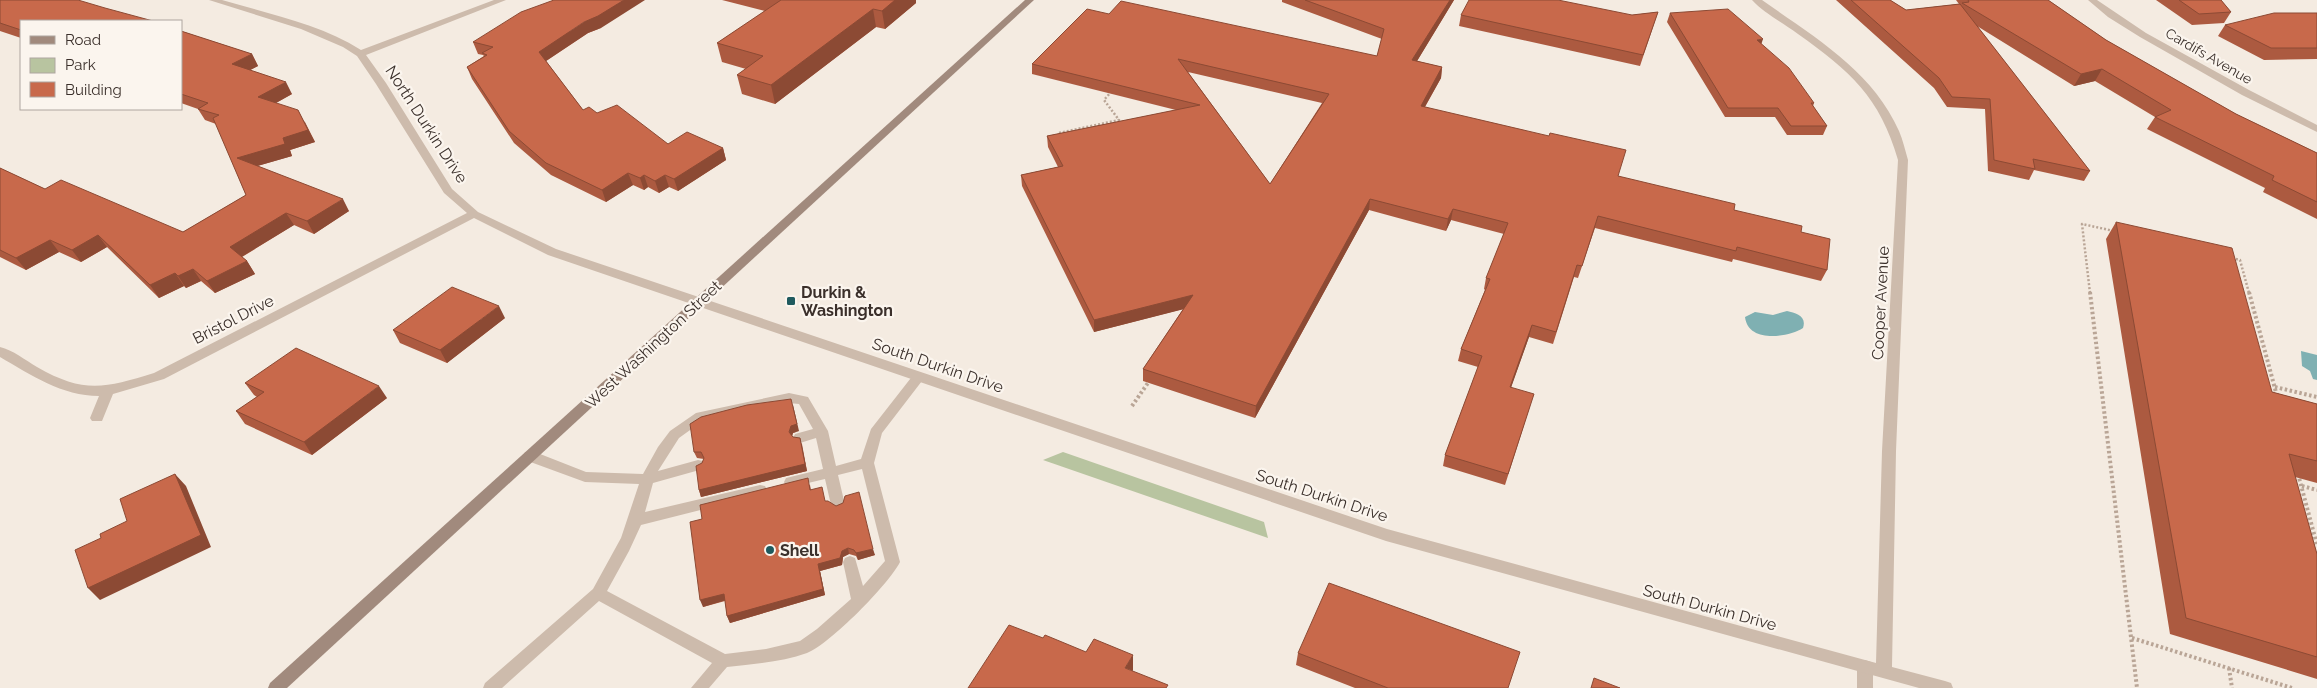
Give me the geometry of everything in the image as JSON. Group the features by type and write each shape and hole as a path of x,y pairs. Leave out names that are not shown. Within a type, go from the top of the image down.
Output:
{"street":[{"name":"North Durkin Drive","path":"213,0 304,27 346,45 360,54 381,83 448,191 474,214 552,252 698,301"},
{"path":"360,54 502,0"},
{"name":"West Washington Street","path":"276,688 1030,0"},
{"name":"Cooper Avenue","path":"1756,0 1845,64 1870,90 1887,114 1899,140 1903,160 1889,451 1884,672"},
{"name":"Cardifs Avenue","path":"2092,0 2141,34 2270,107 2317,129"},
{"name":"Bristol Drive","path":"0,351 48,378 76,389 108,390 159,376 474,214"},
{"name":"South Durkin Drive","path":"698,301 1386,535 1945,688"},
{"path":"598,593 723,661 766,656 804,648 823,634 859,601 893,562 866,463 876,432 919,377"},
{"path":"97,418 108,390"},
{"path":"491,688 598,593 619,561 637,520 647,479 666,443 678,431 701,416 789,398 803,400 821,432 838,505"},
{"path":"800,438 821,432"},
{"path":"530,456 585,477 647,479 698,465"},
{"path":"637,520 866,463"},
{"path":"850,562 859,601"},
{"path":"699,688 723,661"},
{"path":"1865,667 1865,688"}],"path":[{"path":"1059,133 1118,120 1104,100 1116,87"},
{"path":"2120,233 2082,224 2137,688"},
{"path":"2231,258 2240,260 2280,405"},
{"path":"1132,406 1153,374"},
{"path":"2275,387 2317,397"},
{"path":"2296,468 2317,545"},
{"path":"2301,486 2317,490"},
{"path":"2132,638 2292,688"},
{"path":"2229,668 2232,688"}],"green space":[{"path":"1063,452 1264,522 1268,538 1043,460"}],"water":[{"path":"1787,311 1797,314 1802,318 1803,328 1778,336 1760,335 1753,331 1745,317 1755,312 1773,315"},
{"path":"2301,351 2317,355 2317,380 2313,379 2310,371 2302,366"}],"building":[{"path":"0,0 78,0 149,20 20,20 20,30 0,23"},
{"path":"554,0 624,0 584,22 539,52 583,110 589,107 597,113 617,105 668,144 687,132 723,148 674,179 665,175 655,181 644,175 640,178 628,173 602,190 546,163 509,131 467,67 487,55 482,53 493,47 473,42 521,12"},
{"path":"781,0 895,0 882,11 873,9 771,85 737,75 763,56 717,43"},
{"path":"1305,0 1450,0 1412,60 1442,67 1421,106 1549,136 1550,133 1626,150 1618,176 1735,204 1734,210 1802,226 1801,232 1830,239 1827,270 1737,247 1736,251 1598,216 1582,266 1577,265 1556,332 1532,325 1510,387 1534,394 1508,474 1445,455 1482,356 1461,349 1490,279 1486,278 1508,223 1453,209 1448,219 1370,199 1256,406 1143,369 1193,295 1094,320 1021,175 1063,166 1047,136 1200,105 1032,64 1087,9 1109,14 1121,1 1377,56 1384,29","holes":["1178,59 1329,94 1270,184"]},
{"path":"1469,0 1558,0 1632,15 1658,12 1643,55 1461,15"},
{"path":"1851,0 1890,0 1906,10 1960,4 2090,171 2033,159 2035,169 1994,160 1990,99 1952,97 1939,78"},
{"path":"1968,0 2048,0 2106,40 2236,114 2317,153 2317,202 2272,180 2274,176 2155,117 2171,110 2102,69 2081,74 1962,3 1969,2"},
{"path":"2179,0 2221,0 2231,12 2199,14"},
{"path":"1728,9 1763,39 1757,40 1789,68 1814,103 1811,103 1827,126 1791,126 1778,108 1728,108 1670,13"},
{"path":"2274,13 2317,13 2317,48 2271,48 2225,25"},
{"path":"182,31 252,54 232,64 286,82 258,97 298,110 308,130 283,138 285,144 237,158 343,199 307,221 286,213 230,247 247,261 207,281 193,269 178,276 175,273 150,285 98,235 72,250 50,240 16,258 0,250 0,168 45,189 61,180 183,232 246,195 213,118 219,115 198,109 208,103 182,94"},
{"path":"2116,222 2232,248 2272,392 2317,404 2317,461 2289,454 2317,554 2317,657 2186,618"},
{"path":"452,287 499,306 440,350 393,330"},
{"path":"296,348 379,386 304,442 236,411 264,392 245,383"},
{"path":"791,399 797,424 791,426 789,432 793,437 800,438 805,464 699,490 696,466 702,463 704,458 701,452 694,452 690,424 701,417 747,405"},
{"path":"175,474 201,535 88,588 75,550 101,538 100,534 127,521 120,499"},
{"path":"808,478 810,490 822,487 825,501 836,506 843,503 845,496 859,492 873,549 856,553 848,548 842,551 840,558 818,564 823,589 727,616 724,594 700,600 690,522 702,519 700,505"},
{"path":"1329,583 1520,652 1508,688 1388,688 1298,653"},
{"path":"1009,625 1043,638 1045,635 1086,652 1094,639 1133,655 1125,668 1168,685 1166,688 968,688"},
{"path":"1594,678 1620,688 1591,688"}],"place":[{"name":"Durkin & Washington","path":"791,301"},
{"name":"Shell","path":"770,550"}]}
